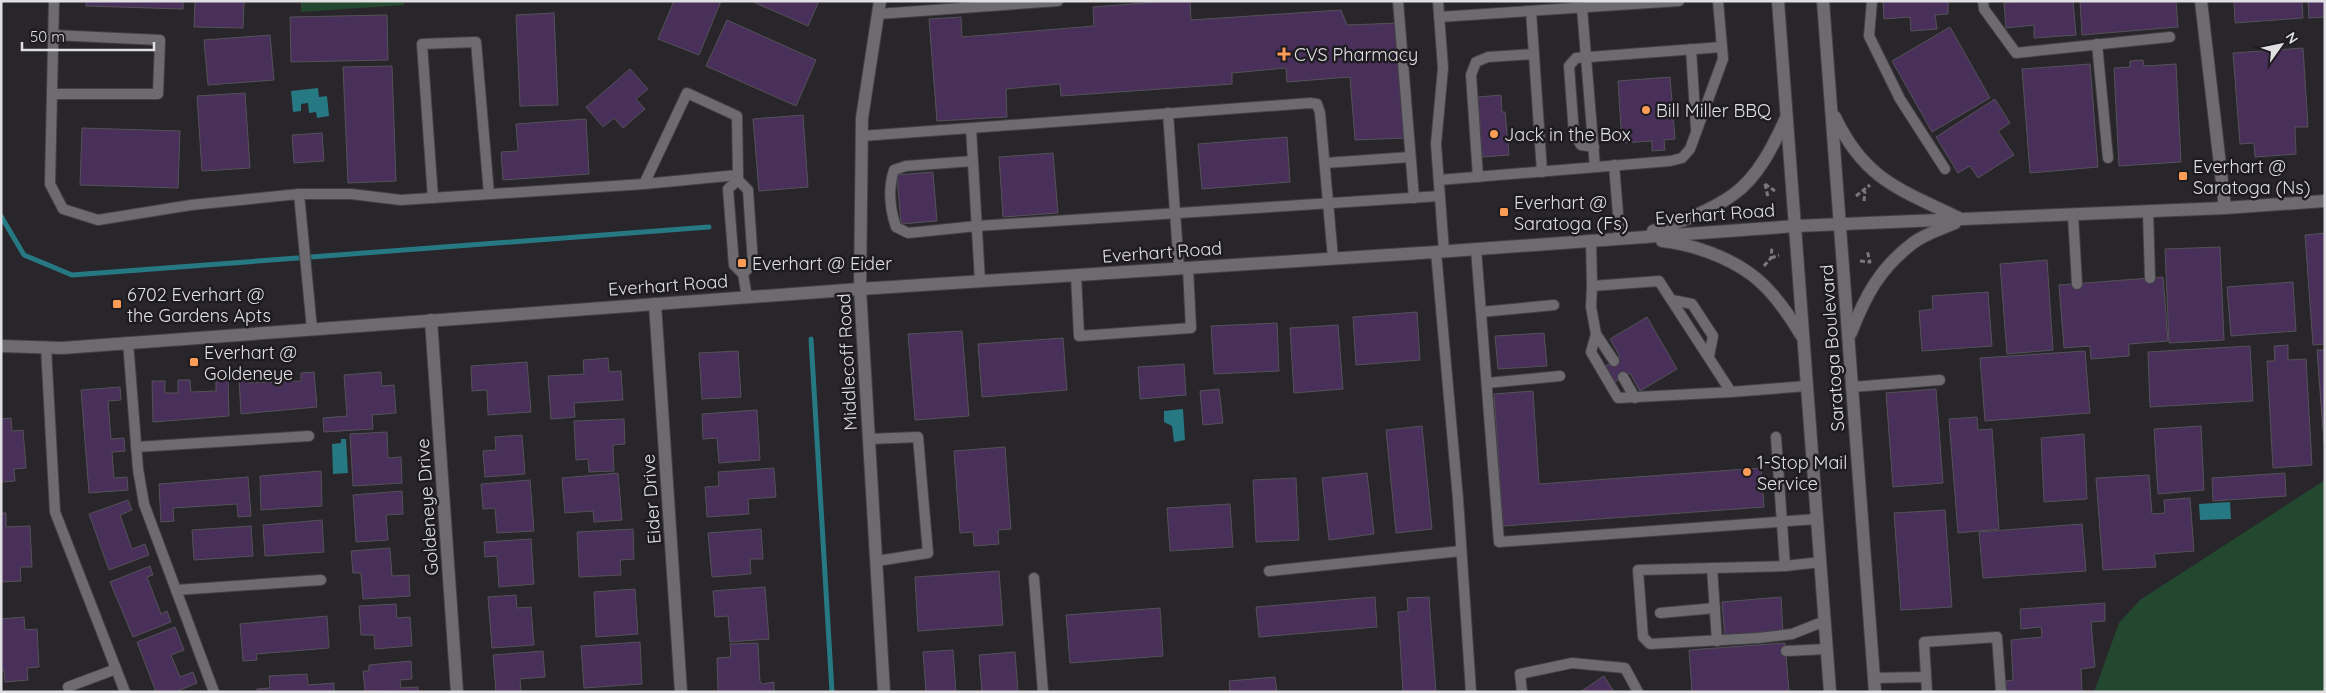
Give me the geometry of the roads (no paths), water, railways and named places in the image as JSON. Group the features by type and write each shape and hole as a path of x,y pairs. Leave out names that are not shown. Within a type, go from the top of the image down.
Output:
{"main road":[{"name":"Saratoga Boulevard","path":"1778,1 1830,692"},
{"name":"Saratoga Boulevard","path":"1823,1 1875,692"},
{"path":"2201,1 2225,208"},
{"name":"Middlecoff Road","path":"879,8 862,118 860,289 884,692"},
{"path":"1832,110 1843,134 1856,155 1878,176 1904,191 1964,220"},
{"path":"1626,237 1670,225 1703,212 1735,194 1758,168 1776,139 1787,115"},
{"name":"Everhart Road","path":"1,346 46,347 128,342 860,289 1796,226 2225,208 2325,201"},
{"path":"1849,338 1864,299 1887,267 1914,242 1964,220"},
{"path":"1626,237 1677,242 1718,257 1753,275 1781,304 1803,339"},
{"name":"Eider Drive","path":"655,304 681,692"},
{"name":"Goldeneye Drive","path":"431,320 457,692"}],"lane":[{"path":"54,1 50,184 63,209 98,220 191,205 299,194 351,194 401,200 738,178"},
{"path":"879,8 1058,1"},
{"path":"1398,1 1414,198"},
{"path":"1438,1 1443,68 1436,144 1440,196 1440,251 1471,692"},
{"path":"1439,17 1679,1"},
{"path":"1439,180 1670,161 1682,158 1690,149 1723,59 1718,1"},
{"path":"1872,1 1869,36 1900,99 1945,169"},
{"path":"1983,1 1984,9 2016,53 2170,37"},
{"path":"1582,8 1595,167"},
{"path":"1531,11 1542,172"},
{"path":"52,94 158,94 160,40 53,35"},
{"path":"433,198 422,44 476,42 489,194"},
{"path":"2097,44 2108,158"},
{"path":"1594,147 1581,145 1574,134 1569,66 1576,58 1722,47"},
{"path":"1691,49 1696,132"},
{"path":"1478,177 1471,75 1476,62 1488,57 1534,54"},
{"path":"644,184 687,93 737,116 738,178 748,190 753,263 743,274"},
{"path":"862,136 1317,104 1320,113 1333,258"},
{"path":"1076,275 1080,336 1191,328 1176,214 1168,114"},
{"path":"971,128 980,281"},
{"path":"1325,163 1410,157"},
{"path":"973,161 906,166 894,170 890,181 892,215 896,227 908,233 977,226 1440,196"},
{"path":"1614,165 1626,237"},
{"path":"738,178 728,189 734,265 743,274 747,297"},
{"path":"299,194 312,329"},
{"path":"2148,211 2150,278"},
{"path":"2073,214 2077,284"},
{"path":"1591,240 1591,307 1596,334 1614,361"},
{"path":"1476,249 1500,542 1817,519"},
{"path":"1592,286 1659,281 1730,392"},
{"path":"1672,300 1692,304 1713,336 1708,356"},
{"path":"1481,312 1554,305"},
{"path":"1596,334 1591,352 1618,398 1806,386"},
{"path":"128,342 136,447 144,504 214,692"},
{"path":"46,347 55,512 125,692"},
{"path":"1487,383 1560,376"},
{"path":"1623,377 1636,398"},
{"path":"1852,387 1940,380"},
{"path":"136,447 309,436"},
{"path":"869,439 918,437 928,553 876,561"},
{"path":"1776,438 1780,521 1785,566"},
{"path":"1269,571 1461,552"},
{"path":"1820,562 1785,566 1638,570 1643,637 1650,644 1718,641 1792,634 1825,621"},
{"path":"1712,568 1718,641"},
{"path":"1034,578 1043,692"},
{"path":"176,590 321,580"},
{"path":"1660,612 1715,608"},
{"path":"1927,692 1924,642 1997,636 2001,692"},
{"path":"1786,651 1827,649"},
{"path":"1522,692 1520,674 1572,663 1625,668 1638,692"},
{"path":"68,687 116,669"},
{"path":"1874,678 1925,677"}],"water":[{"path":"318,88 319,97 327,96 329,116 317,118 316,112 309,113 308,103 301,104 301,111 293,112 291,91"},
{"path":"1183,409 1185,440 1174,442 1172,426 1164,422 1164,411"},
{"path":"341,439 346,439 348,473 333,474 332,444 341,443"},
{"path":"2230,502 2231,519 2200,520 2199,504"}],"waterway":[{"path":"1,216 24,255 72,275 709,227"},
{"path":"811,339 832,692"}],"place":[{"name":"CVS Pharmacy","path":"1284,54"},
{"name":"Bill Miller BBQ","path":"1646,110"},
{"name":"Jack in the Box","path":"1494,134"},
{"name":"Everhart @ Saratoga (Ns)","path":"2183,176"},
{"name":"Everhart @ Saratoga (Fs)","path":"1504,212"},
{"name":"Everhart @ Eider","path":"742,263"},
{"name":"6702 Everhart @ the Gardens Apts","path":"117,304"},
{"name":"Everhart @ Goldeneye","path":"194,362"},
{"name":"1-Stop Mail Service","path":"1747,472"}]}
